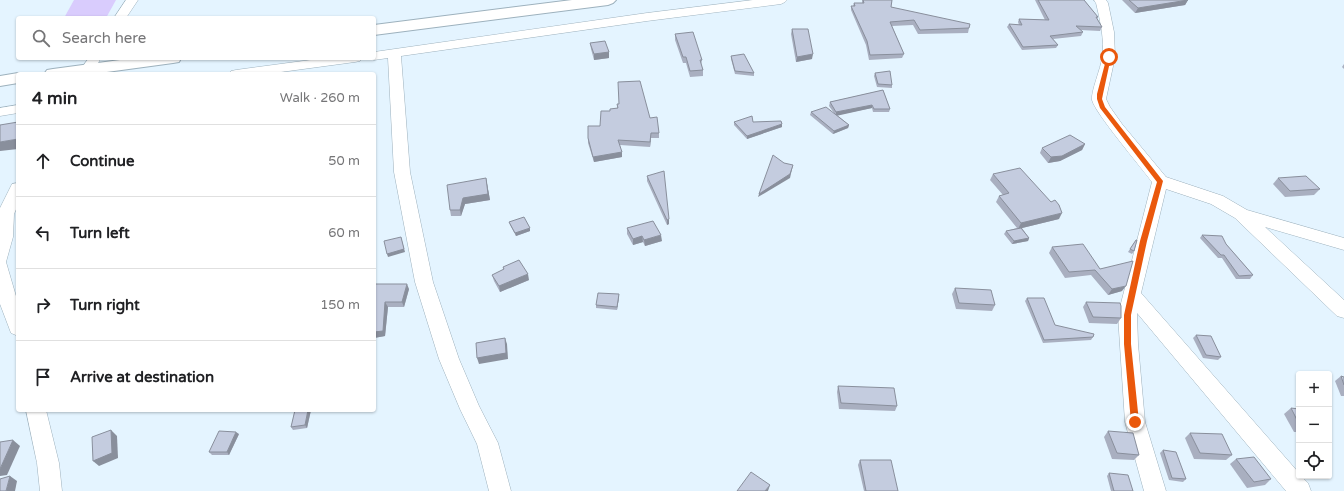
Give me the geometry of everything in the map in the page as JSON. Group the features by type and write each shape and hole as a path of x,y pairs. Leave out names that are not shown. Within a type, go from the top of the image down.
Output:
{"highway":[{"path":"376,30 608,0"},
{"path":"61,72 91,64 146,60"},
{"path":"0,81 16,78"}],"street":[{"path":"121,16 132,0"},
{"path":"376,56 647,17 781,0"},
{"path":"1100,0 1102,3 1108,32 1109,57 1100,99 1102,108 1116,127 1160,181 1217,200 1241,214 1344,311"},
{"path":"394,53 402,172 424,282 449,359 470,409 487,443 500,491"},
{"path":"251,72 340,60"},
{"path":"0,112 16,109"},
{"path":"1155,491 1135,422 1127,315 1160,181"},
{"path":"0,258 5,237 3,219 16,192"},
{"path":"1241,214 1344,244"},
{"path":"0,266 6,295 16,322"},
{"path":"1131,294 1166,332 1300,491"},
{"path":"36,412 48,462 51,491"}],"shaded area":[{"path":"74,0 116,0 107,16 65,16"}],"building":[{"path":"863,0 892,0 891,7 970,24 969,28 920,30 914,20 890,22 904,54 870,55 867,41 851,6 855,6 854,3 864,3"},
{"path":"1038,0 1084,0 1098,17 1096,17 1102,27 1076,26 1083,32 1050,36 1058,45 1023,47 1009,24 1022,25 1019,19 1049,20"},
{"path":"1129,0 1188,0 1138,8"},
{"path":"792,29 808,29 813,54 797,57"},
{"path":"693,32 702,60 700,60 703,70 690,71 686,57 683,57 675,34"},
{"path":"605,41 609,52 594,54 590,43"},
{"path":"744,54 754,73 735,71 731,56"},
{"path":"890,71 892,85 878,84 875,73"},
{"path":"640,81 650,118 657,117 659,133 651,133 650,142 618,140 622,152 593,157 588,138 588,126 600,126 601,111 610,111 610,109 618,108 618,82"},
{"path":"883,90 890,109 874,109 872,105 836,112 830,102"},
{"path":"826,107 849,125 834,131 811,112"},
{"path":"752,116 753,122 781,121 782,124 747,136 734,122"},
{"path":"16,122 16,139 0,142 0,125"},
{"path":"1070,135 1085,144 1062,156 1051,157 1042,148"},
{"path":"773,155 784,163 793,165 790,174 759,194"},
{"path":"1020,168 1051,202 1055,200 1062,213 1021,223 999,196 1009,193 993,174"},
{"path":"664,171 669,219 667,220 647,176"},
{"path":"1306,176 1320,189 1290,191 1278,178"},
{"path":"486,178 488,194 463,198 460,210 450,210 447,185"},
{"path":"524,217 530,228 515,233 509,222"},
{"path":"653,221 661,235 644,240 642,236 633,239 627,228"},
{"path":"1021,228 1029,238 1014,241 1006,231"},
{"path":"1202,235 1222,236 1226,244 1253,275 1239,276 1224,255 1221,255"},
{"path":"401,237 404,249 387,254 384,241"},
{"path":"1137,240 1134,251 1130,249"},
{"path":"1083,244 1100,269 1133,261 1126,286 1112,289 1095,270 1069,272 1052,247"},
{"path":"519,260 528,274 499,286 492,275 504,269 503,267"},
{"path":"376,284 407,284 402,302 385,302 383,331 376,332"},
{"path":"955,288 991,290 995,305 959,303"},
{"path":"598,293 619,294 617,307 596,305"},
{"path":"1027,298 1044,298 1055,325 1094,334 1093,337 1044,340"},
{"path":"1086,302 1120,303 1121,318 1093,317"},
{"path":"1196,335 1211,336 1221,357 1206,355"},
{"path":"505,338 506,353 477,358 476,343"},
{"path":"1341,376 1344,377 1344,385"},
{"path":"838,386 894,388 897,406 841,403"},
{"path":"1291,408 1296,409 1296,418"},
{"path":"295,412 308,412 305,425 291,427"},
{"path":"111,430 112,453 93,461 92,437"},
{"path":"219,431 236,432 227,452 209,452"},
{"path":"1108,431 1133,433 1139,455 1117,453"},
{"path":"1190,433 1222,434 1232,455 1200,453"},
{"path":"13,440 0,469 0,442"},
{"path":"1163,450 1176,452 1186,479 1172,478"},
{"path":"1254,457 1271,479 1254,482 1236,459"},
{"path":"860,460 891,460 898,491 866,491"},
{"path":"751,472 770,485 765,491 737,491"},
{"path":"1109,473 1128,475 1133,491 1114,491"},
{"path":"10,476 6,491 0,491 0,479"}],"route":[{"path":"1109,57 1104,84 1100,94 1102,108 1160,181 1127,315 1135,422"}]}
